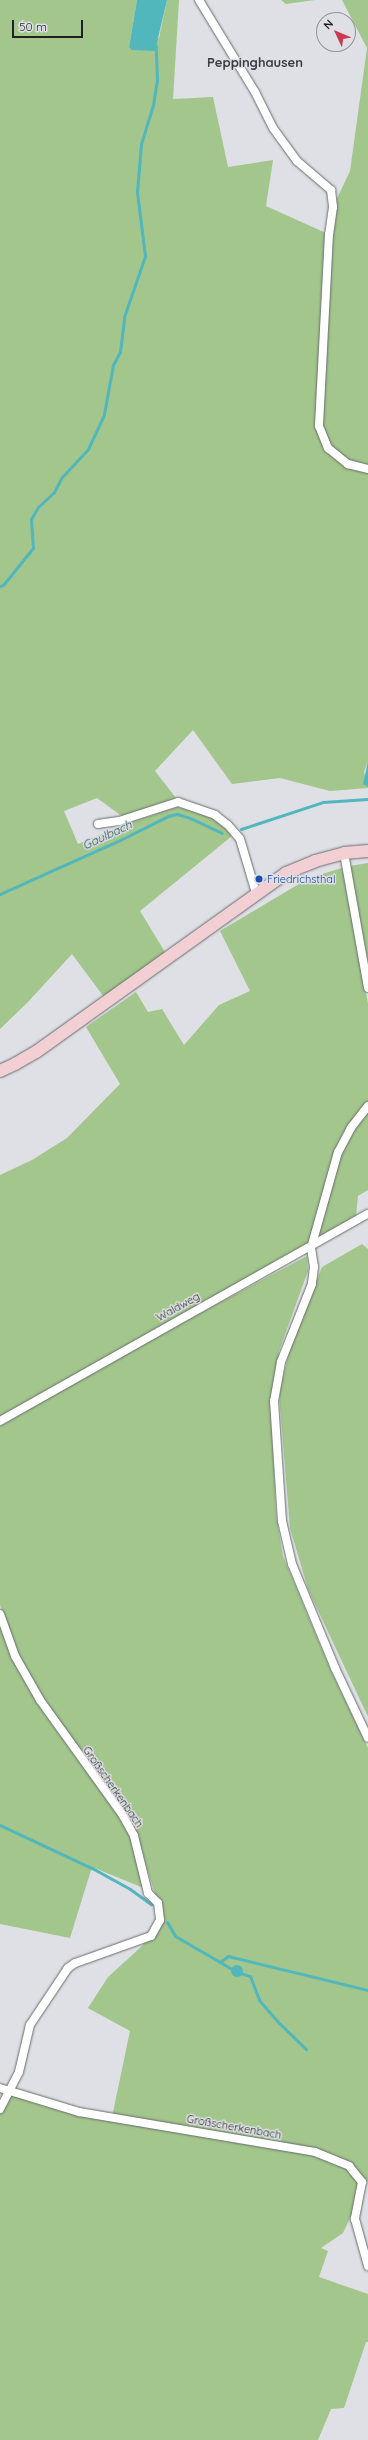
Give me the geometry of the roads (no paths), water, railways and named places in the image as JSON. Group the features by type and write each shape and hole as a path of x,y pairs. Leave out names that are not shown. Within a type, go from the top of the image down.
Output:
{"main road":[{"path":"0,1070 15,1064 36,1052 256,893 286,873 316,860 344,853 368,851"}],"street":[{"path":"199,0 255,92 273,128 297,161 331,190 333,198 328,234 319,426 328,448 348,464 368,469"},
{"path":"98,824 119,821 178,802 215,815 228,825 240,840 256,893"},
{"path":"344,853 368,988"},
{"path":"368,1106 351,1128 338,1152 311,1248 314,1267 312,1284 281,1362 274,1401 282,1521 292,1564 335,1668 368,1738"},
{"name":"Waldweg","path":"0,1421 190,1313 311,1248 368,1214"},
{"name":"Großscherkenbach","path":"0,1614 15,1656 40,1700 61,1732 122,1814 134,1836 148,1893 158,1902 160,1920 151,1936 75,1962 68,1968 30,2026 19,2072 0,2109"},
{"name":"Großscherkenbach","path":"0,2088 79,2112 315,2152 348,2166 362,2182 355,2219 368,2266"}],"water":[{"path":"137,0 167,0 155,51 132,50 129,47"},
{"path":"368,761 368,787 363,784"},
{"path":"235,1965 239,1965 243,1971 239,1977 235,1977 231,1973 231,1969"}],"waterway":[{"path":"0,586 3,585 33,548 31,519 38,507 54,492 62,477 88,449 104,414 113,365 120,352 124,317 145,256 137,192 141,144 153,105 157,81 156,46"},
{"name":"Gaulbach","path":"241,829 323,802 368,799"},
{"name":"Gaulbach","path":"0,894 120,840 168,816 177,814 190,818 222,833"},
{"path":"0,1825 92,1868 130,1889 151,1904"},
{"path":"167,1922 175,1936 220,1962 228,1956 368,1990"},
{"path":"220,1962 235,1971"},
{"path":"240,1973 250,1976 259,2000 278,2022 306,2049"}],"place":[{"name":"Friedrichsthal","path":"259,879"}],"district":[{"name":"Peppinghausen","path":"255,62"}]}
